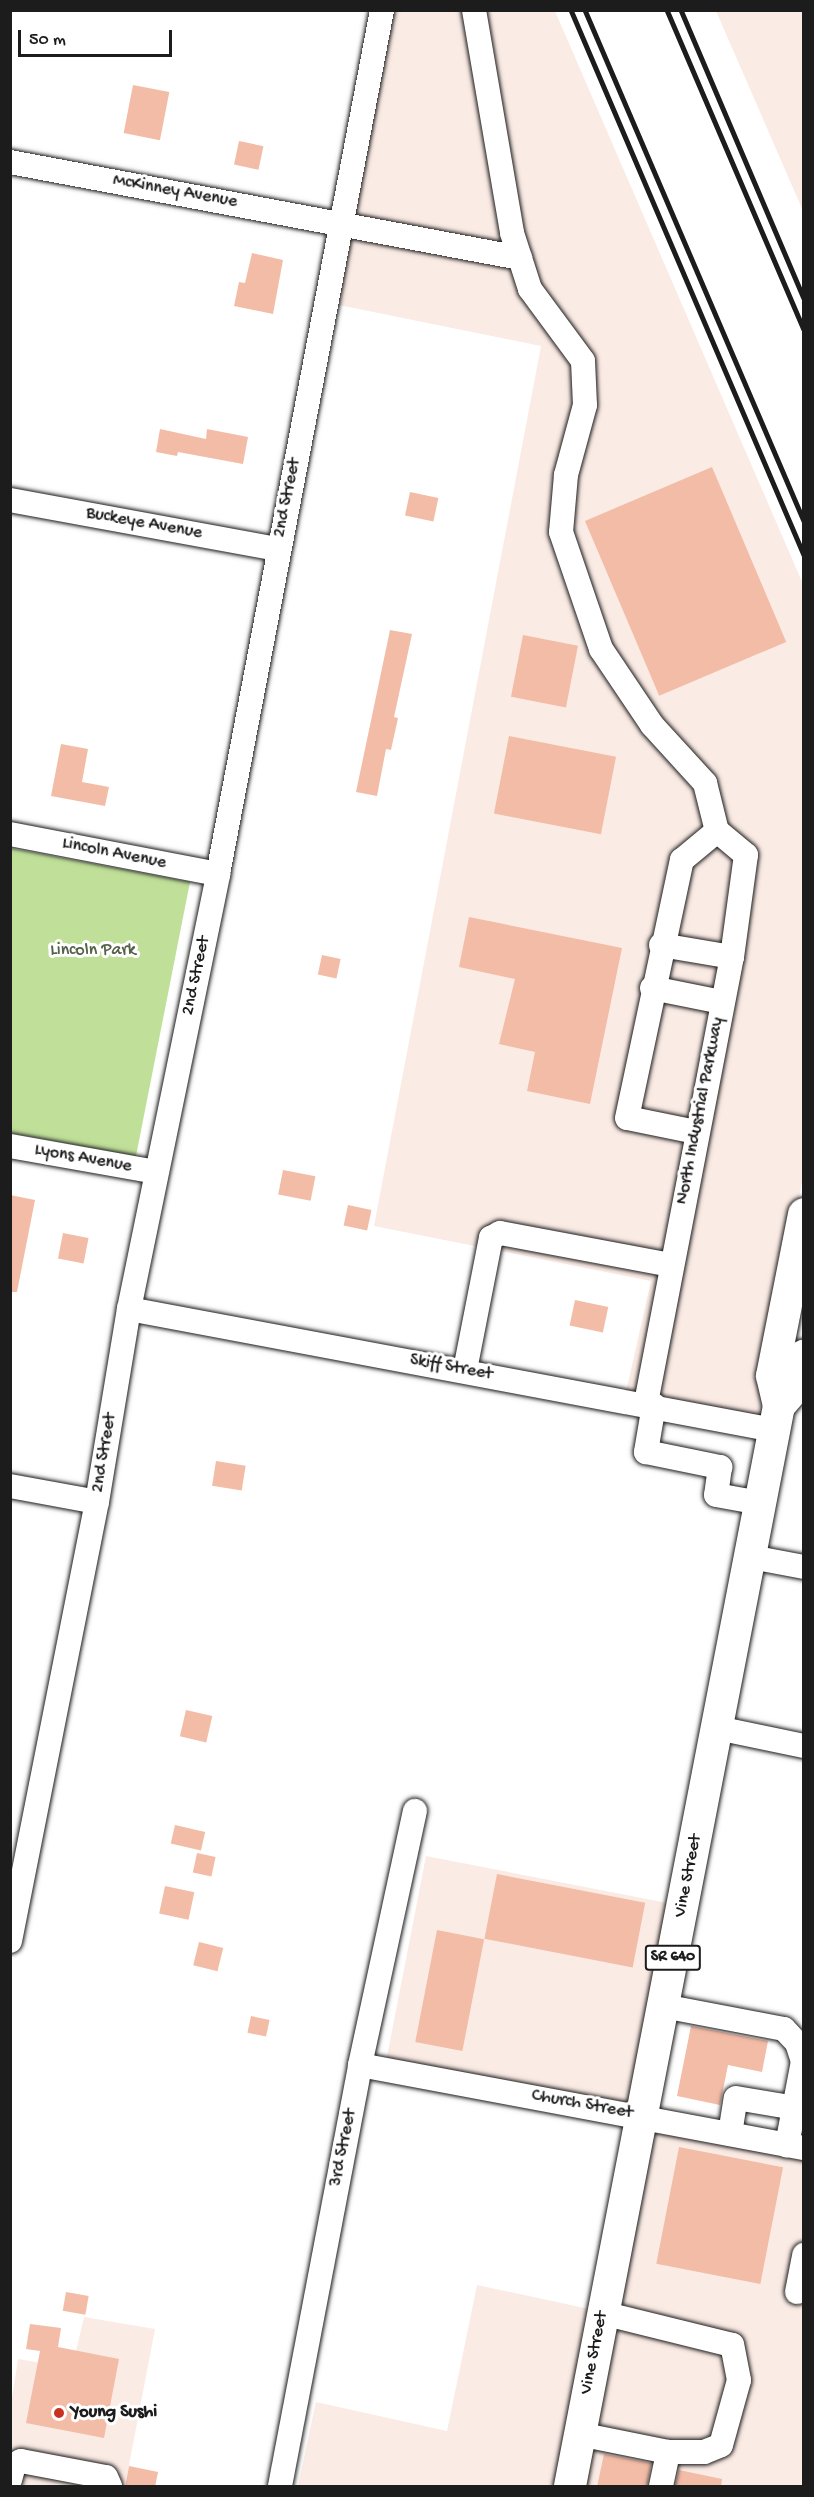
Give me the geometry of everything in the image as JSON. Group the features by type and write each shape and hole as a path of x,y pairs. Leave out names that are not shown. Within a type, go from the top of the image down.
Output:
{"main road":[{"name":"Vine Street","path":"570,2487 751,1557 776,1418 772,1376 804,1214"},
{"name":"Vine Street","path":"776,1418 798,1384 804,1356"}],"street":[{"name":"2nd Street","path":"10,1941 97,1502 129,1309 218,874 382,10"},
{"path":"474,10 512,232 520,258 530,290 583,361 585,405 566,475 561,532 601,649 652,725 705,783 717,831 682,860 661,945 627,1118 696,1132"},
{"name":"McKinney Avenue","path":"10,162 340,222 520,258"},
{"name":"Buckeye Avenue","path":"10,500 278,549"},
{"name":"North Industrial Parkway","path":"717,831 746,855 732,957 671,1265 650,1404 646,1452 720,1467 716,1495 760,1503"},
{"name":"Lincoln Avenue","path":"10,834 218,874"},
{"path":"661,945 732,957"},
{"path":"652,988 722,1002"},
{"name":"Lyons Avenue","path":"10,1146 156,1172"},
{"path":"465,1370 491,1238 500,1233 671,1265"},
{"name":"Skiff Street","path":"129,1309 650,1404 776,1418"},
{"path":"10,1486 97,1502"},
{"path":"751,1557 804,1567"},
{"path":"719,1720 804,1729"},
{"path":"719,1720 804,1746"},
{"name":"3rd Street","path":"280,2487 360,2065 415,1811"},
{"path":"663,2006 784,2029 797,2043 803,2061 796,2108 795,2147"},
{"name":"Church Street","path":"360,2065 641,2116 795,2147"},
{"path":"730,2133 736,2098 796,2108"},
{"path":"797,2292 804,2255"},
{"path":"579,2434 668,2452 704,2452 721,2445 739,2380 732,2345 603,2313"},
{"path":"661,2487 668,2452"},
{"path":"10,2480 14,2465 21,2461 106,2477 110,2487"}],"shaded area":[{"path":"387,11 555,11 803,584 803,1177 757,1420 625,1396 651,1281 374,1226 541,346 329,303"},
{"path":"716,11 803,11 803,211"},
{"path":"426,1856 667,1903 627,2109 386,2062"},
{"path":"651,2124 803,2155 803,2486 577,2486"},
{"path":"477,2285 594,2310 562,2486 298,2486 316,2402 447,2431"},
{"path":"84,2317 155,2329 125,2486 11,2486 11,2404 18,2359 72,2368"}],"green space":[{"name":"Lincoln Park","path":"10,848 190,882 136,1156 11,1133"}],"building":[{"path":"133,85 169,92 160,140 124,133"},
{"path":"239,141 263,146 258,170 234,164"},
{"path":"252,253 283,260 273,314 234,306 239,282 245,283"},
{"path":"160,429 206,439 207,429 248,437 243,464 178,452 177,456 156,452"},
{"path":"712,467 786,642 659,696 585,521"},
{"path":"410,492 438,498 433,522 405,515"},
{"path":"390,630 412,634 394,717 398,718 391,750 386,749 377,796 356,792"},
{"path":"523,635 578,646 566,708 511,697"},
{"path":"509,736 616,757 601,834 494,814"},
{"path":"61,744 88,749 82,782 109,787 105,806 51,796"},
{"path":"469,917 622,948 590,1104 527,1091 535,1052 499,1044 515,979 459,967"},
{"path":"322,955 341,959 336,979 318,975"},
{"path":"283,1170 315,1176 311,1201 278,1195"},
{"path":"10,1195 35,1200 17,1292 10,1292"},
{"path":"348,1205 371,1210 367,1231 344,1226"},
{"path":"63,1233 89,1238 84,1263 58,1259"},
{"path":"575,1300 608,1307 603,1333 570,1325"},
{"path":"216,1461 246,1466 242,1490 212,1486"},
{"path":"186,1710 212,1716 206,1742 180,1736"},
{"path":"175,1825 205,1832 201,1850 171,1844"},
{"path":"197,1853 216,1857 211,1877 193,1873"},
{"path":"497,1874 645,1903 633,1968 484,1939"},
{"path":"165,1886 194,1892 189,1920 159,1913"},
{"path":"437,1930 484,1939 462,2051 415,2042"},
{"path":"199,1942 223,1948 217,1971 193,1965"},
{"path":"251,2016 270,2020 266,2037 247,2033"},
{"path":"691,2026 768,2041 762,2072 728,2065 720,2105 677,2096"},
{"path":"679,2147 783,2167 760,2284 656,2264"},
{"path":"66,2292 89,2296 85,2315 63,2311"},
{"path":"30,2324 61,2328 58,2347 119,2359 104,2438 26,2423 40,2351 26,2349"},
{"path":"604,2454 651,2463 647,2487 597,2487"},
{"path":"129,2466 158,2472 155,2487 125,2487"},
{"path":"679,2470 722,2479 721,2487 675,2487"}],"railway":[{"path":"571,10 804,555"},
{"path":"585,10 804,521"},
{"path":"667,10 804,329"},
{"path":"681,10 804,298"}],"place":[{"name":"Young Sushi","path":"59,2413"}]}
